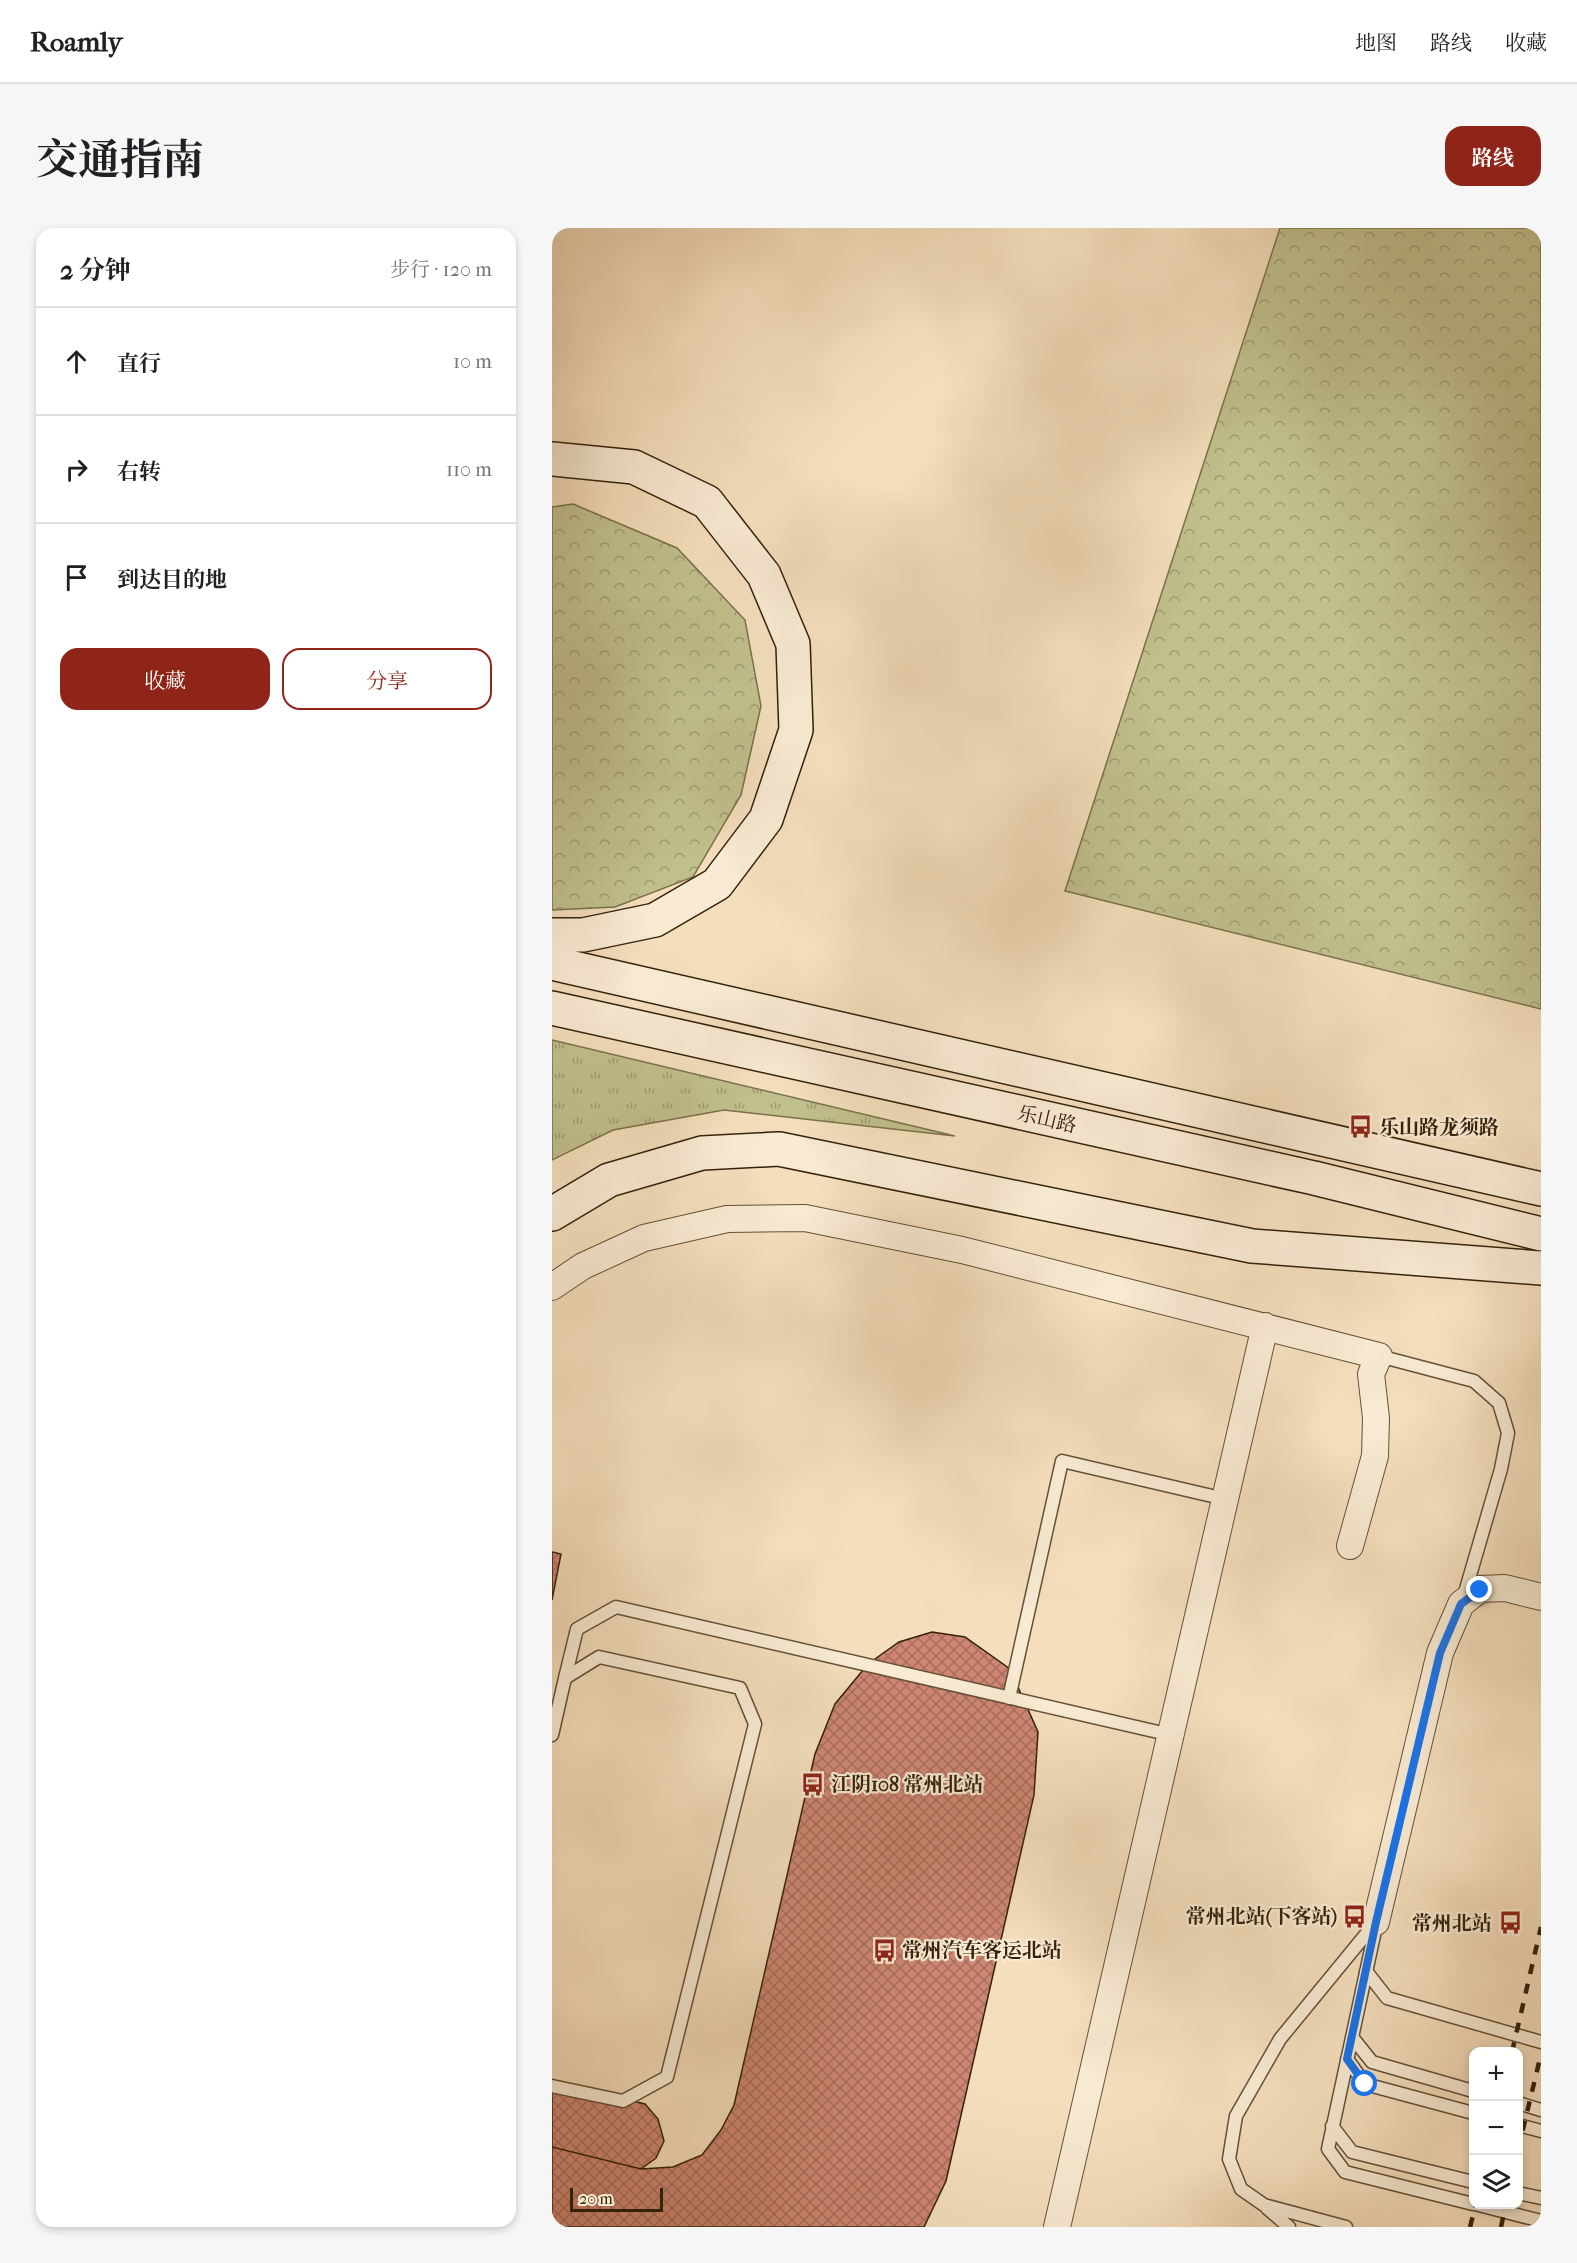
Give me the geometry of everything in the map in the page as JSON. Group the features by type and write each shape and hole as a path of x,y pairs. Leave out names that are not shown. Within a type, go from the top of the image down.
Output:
{"main road":[{"path":"552,459 634,468 707,502 764,575 793,644 796,730 766,819 717,884 655,920 583,935 552,935"},
{"name":"乐山路","path":"552,963 1541,1189"},
{"name":"乐山路","path":"552,1008 1302,1176 1541,1234"},
{"path":"552,1214 609,1180 702,1153 779,1149 1252,1246 1541,1268"}],"street":[{"path":"552,1287 583,1266 644,1238 727,1219 805,1218 962,1250 1379,1356 1371,1374 1376,1418 1375,1456 1350,1545"},
{"path":"1057,2227 1265,1326"},
{"path":"1376,1922 1440,1653 1461,1604 1480,1590 1505,1588 1541,1597"}],"lane":[{"path":"1379,1356 1474,1381 1499,1403 1508,1432 1501,1468 1461,1604"},
{"path":"1009,1698 1062,1461 1225,1499"},
{"path":"552,1735 577,1629 616,1607 1171,1735"},
{"path":"552,2086 623,2102 667,2077 755,1724 740,1688 598,1657 565,1678"},
{"path":"1376,1922 1328,2149 1345,2172 1469,2203"},
{"path":"1288,2227 1264,2205 1241,2189 1229,2159 1236,2116 1280,2039 1376,1922"},
{"path":"1366,1971 1387,1998 1541,2042"},
{"path":"1352,2037 1372,2062 1469,2090"},
{"path":"1347,2059 1365,2084 1469,2112"},
{"path":"1523,2104 1541,2109"},
{"path":"1332,2126 1352,2152 1469,2181"},
{"path":"1523,2126 1541,2131"},
{"path":"1523,2194 1541,2198"},
{"path":"1264,2205 1346,2227"},
{"path":"1494,2209 1541,2221"}],"green space":[{"path":"1280,228 1541,228 1541,1009 1065,891"},
{"path":"573,504 677,548 745,620 761,706 741,795 693,877 615,907 552,910 552,507"},
{"path":"552,1040 955,1136 724,1110 613,1130 552,1160"}],"building":[{"path":"552,1552 561,1554 552,1600"},
{"name":"常州汽车客运北站","path":"932,1632 965,1637 1010,1669 1038,1732 1034,1795 946,2181 924,2227 552,2227 552,2147 641,2169 673,2167 702,2155 721,2130 734,2105 815,1754 835,1704 868,1664 899,1642"},
{"path":"552,2082 645,2104 658,2119 664,2141 656,2158 641,2169 552,2147"}],"railway":[{"path":"1513,2047 1541,1927"},
{"path":"1523,2129 1541,2054"},
{"path":"1470,2227 1475,2209"},
{"path":"1501,2227 1505,2209"}],"place":[{"name":"乐山路龙须路","path":"1361,1127"},
{"name":"江阴108 常州北站","path":"813,1784"},
{"name":"常州北站(下客站)","path":"1355,1916"},
{"name":"常州北站","path":"1510,1923"},
{"name":"常州汽车客运北站","path":"884,1950"}],"route":[{"path":"1365,2084 1347,2059 1376,1922 1440,1653 1461,1604 1480,1590"}]}
